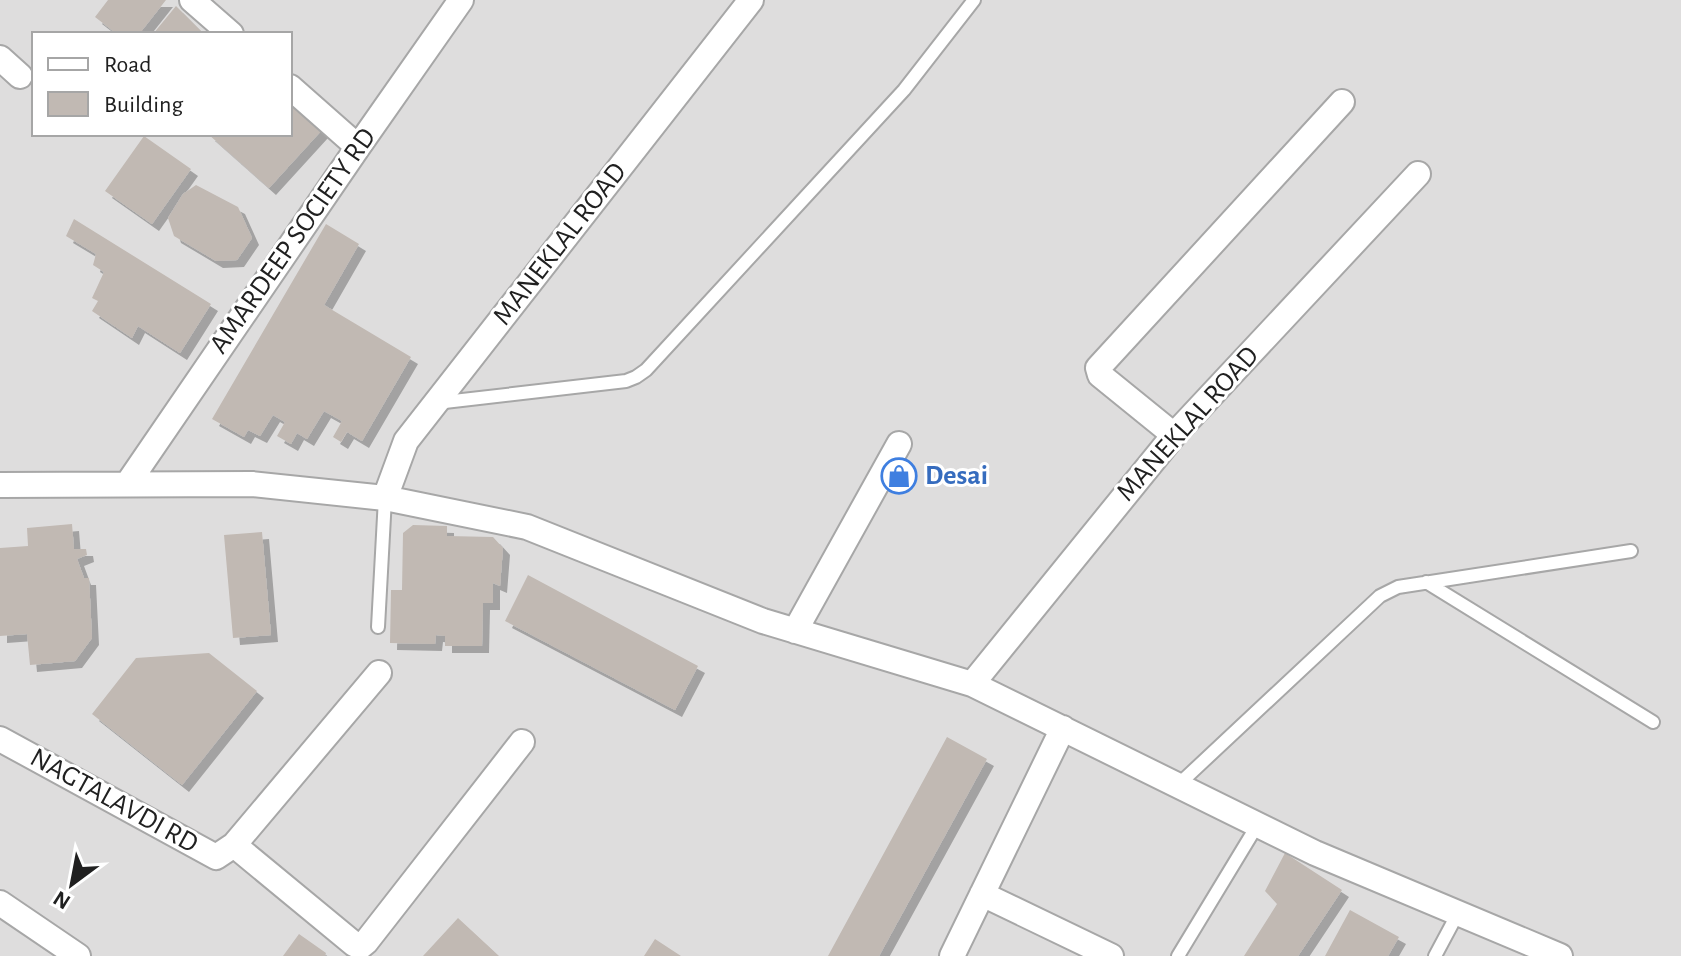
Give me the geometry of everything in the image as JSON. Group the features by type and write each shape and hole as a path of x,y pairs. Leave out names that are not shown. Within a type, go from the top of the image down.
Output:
{"street":[{"path":"192,0 229,32"},
{"name":"AMARDEEP SOCIETY RD","path":"128,483 461,0"},
{"name":"MANEKLAL ROAD","path":"385,498 406,441 751,0"},
{"path":"0,58 20,76"},
{"path":"292,89 358,147"},
{"path":"1174,435 1100,375 1098,368 1342,102"},
{"name":"MANEKLAL ROAD","path":"972,684 1174,435 1418,174"},
{"path":"795,631 899,444"},
{"path":"0,485 252,484 385,498 527,527 763,621 972,684 1315,853 1560,956"},
{"path":"234,845 379,673"},
{"path":"952,956 1063,728"},
{"name":"NAGTALAVDI RD","path":"0,739 216,857 234,845 360,947 522,742"},
{"path":"982,894 1111,956"},
{"path":"0,903 78,956"}],"lane":[{"path":"436,403 626,381 646,370 904,90 974,0"},
{"path":"378,627 385,498"},
{"path":"1178,785 1380,596 1398,587 1631,551"},
{"path":"1426,582 1653,722"},
{"path":"1178,956 1258,824"},
{"path":"1435,956 1458,913"}],"shaded area":[{"path":"0,0 1681,0 1681,956 0,956"}],"building":[{"path":"108,0 166,0 141,32 114,32 95,17"},
{"path":"176,6 202,32 155,32"},
{"path":"292,106 321,131 269,188 210,136 292,136"},
{"path":"144,136 191,169 152,224 105,191"},
{"path":"196,185 238,207 252,238 237,260 216,261 174,236 168,218 183,194"},
{"path":"74,219 211,304 180,353 138,326 132,338 92,311 98,301 92,298 104,272 93,265 96,254 66,236"},
{"path":"326,224 359,244 324,305 411,357 362,441 347,432 341,442 333,437 342,421 324,411 307,439 297,433 291,444 277,436 285,422 273,415 260,436 248,430 244,437 212,419"},
{"path":"72,524 74,549 86,549 87,555 77,559 84,578 89,578 92,638 75,661 30,665 27,634 0,636 0,548 28,546 27,528"},
{"path":"413,525 447,526 447,536 493,537 503,548 500,586 493,583 493,603 483,603 482,646 445,646 445,636 436,635 435,644 390,643 391,590 402,590 403,533"},
{"path":"262,532 271,635 233,638 224,535"},
{"path":"528,575 698,666 675,710 505,621"},
{"path":"209,653 257,691 182,785 92,714 136,658"},
{"path":"947,737 987,759 879,956 828,956"},
{"path":"1285,853 1342,890 1298,956 1244,956 1277,904 1265,891"},
{"path":"1350,910 1399,937 1388,956 1325,956"},
{"path":"458,918 499,956 423,956"},
{"path":"299,934 326,953 325,956 283,956"},
{"path":"655,939 681,956 644,956"}],"place":[{"name":"Desai","path":"899,476"}]}
